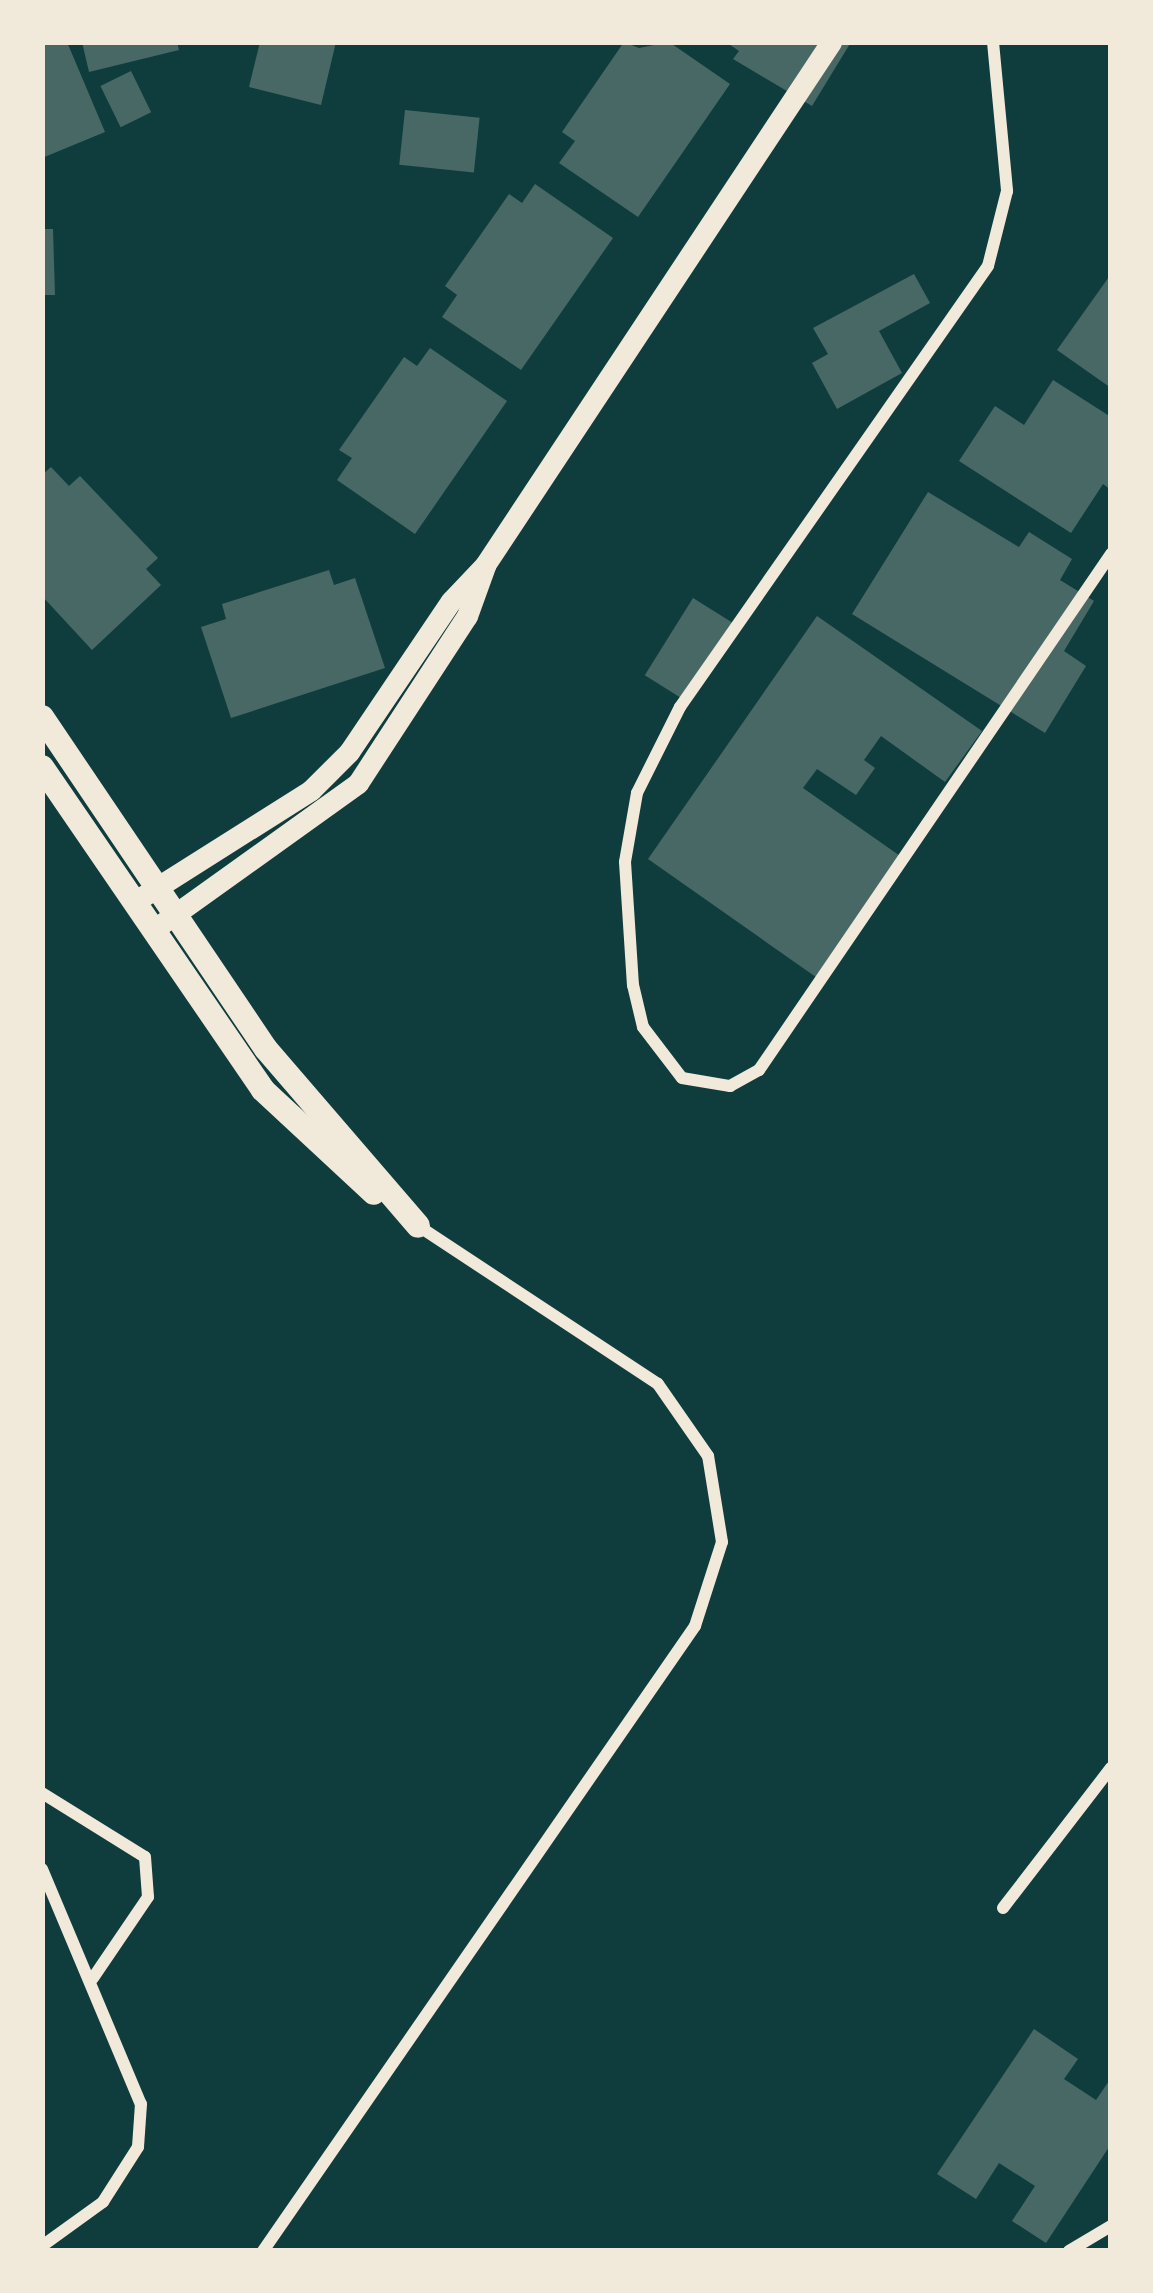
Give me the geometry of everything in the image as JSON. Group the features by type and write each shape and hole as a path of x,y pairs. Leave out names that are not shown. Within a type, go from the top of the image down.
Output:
{"main road":[{"path":"42,717 145,896 284,1115 418,1226"},
{"path":"42,767 145,896"}],"street":[{"path":"145,896 330,772 485,565 831,42"},
{"path":"993,42 1007,191 988,266 671,720 637,793 625,862 632,985 643,1027 670,1068 714,1088 759,1070 1111,554"},
{"path":"163,923 358,783 467,616 485,565"},
{"path":"263,2251 695,1626 722,1543 708,1456 658,1384 418,1226"},
{"path":"1004,1908 1111,1768"},
{"path":"42,1793 145,1857 148,1897 93,1978"},
{"path":"42,1869 93,1978 141,2104 138,2146 104,2202 42,2246"},
{"path":"1069,2251 1111,2226"}],"building":[{"path":"42,42 67,42 105,132 42,158"},
{"path":"82,42 177,42 179,50 89,72"},
{"path":"260,42 336,42 321,105 249,87"},
{"path":"624,42 639,48 669,42 730,84 638,217 559,163 575,141 562,132"},
{"path":"726,42 851,42 812,106 733,59 739,51"},
{"path":"131,71 151,112 121,127 100,86"},
{"path":"405,110 480,118 474,173 399,165"},
{"path":"535,184 613,238 521,370 442,317 457,295 445,286 509,194 522,203"},
{"path":"42,229 53,229 55,295 42,295"},
{"path":"914,274 930,303 879,331 902,373 837,409 812,363 828,354 813,328"},
{"path":"1111,274 1111,388 1057,350"},
{"path":"430,348 507,401 415,534 337,480 352,458 339,450 404,357 417,366"},
{"path":"1053,380 1111,417 1111,490 1103,484 1071,533 959,461 995,406 1024,425"},
{"path":"51,467 69,486 80,476 158,558 146,569 161,585 92,650 42,596 42,475"},
{"path":"928,492 1019,547 1029,532 1072,559 1060,580 1094,601 1064,651 1086,666 1045,733 852,614"},
{"path":"329,570 334,585 355,578 385,668 231,718 201,627 226,619 222,604"},
{"path":"693,598 735,624 686,701 645,675"},
{"path":"817,616 982,731 945,782 881,736 864,760 875,768 856,795 817,769 803,788 903,858 823,982 648,859"},
{"path":"1034,2029 1078,2059 1064,2079 1096,2100 1111,2078 1111,2144 1046,2243 1012,2221 1035,2186 999,2163 976,2199 937,2174"}]}
